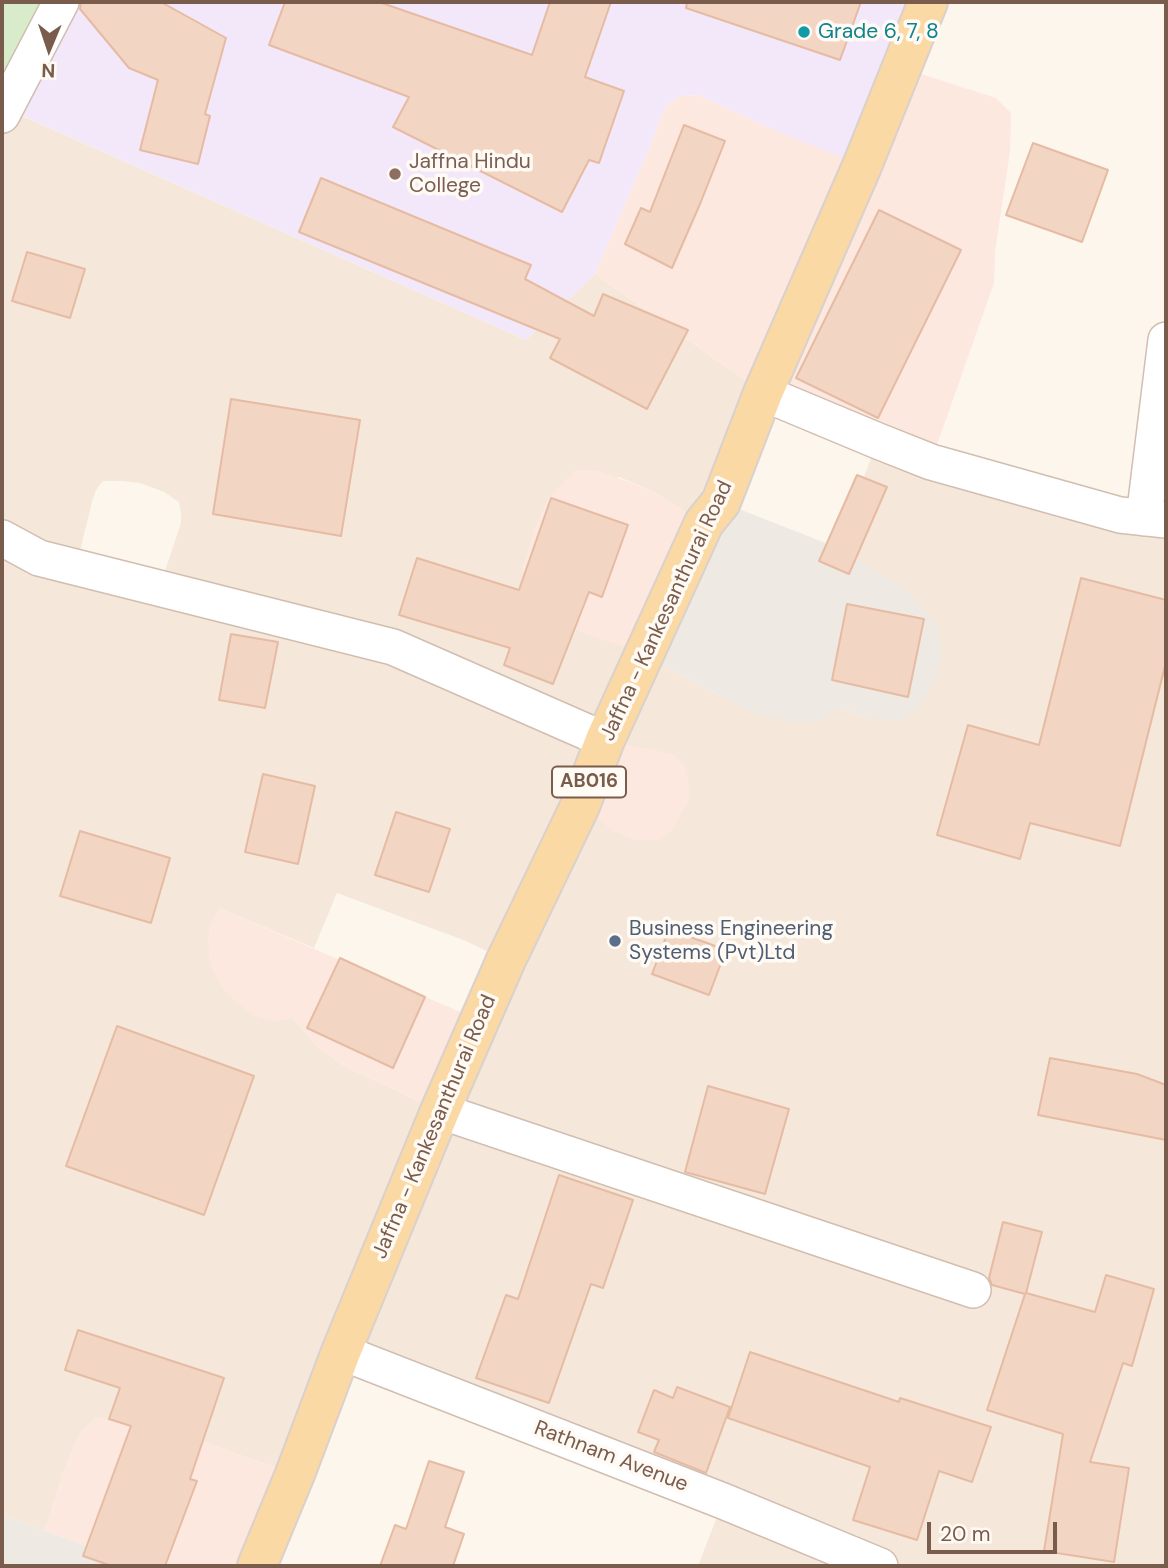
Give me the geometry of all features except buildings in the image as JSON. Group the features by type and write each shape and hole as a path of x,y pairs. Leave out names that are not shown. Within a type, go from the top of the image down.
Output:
{"main road":[{"name":"Jaffna - Kankesanthurai Road","path":"257,1566 440,1111 506,960 580,806 605,740 704,523 721,502 763,393 862,166 928,2"}],"street":[{"path":"2,115 61,2"},
{"path":"763,393 931,462 1120,515 1155,519 1166,340"},
{"path":"2,538 39,558 393,647 605,740"},
{"path":"440,1111 973,1290"},
{"name":"Rathnam Avenue","path":"341,1352 723,1501 880,1566"}],"shaded area":[{"name":"Jaffna Hindu College","path":"61,2 928,2 862,166 698,95 681,96 668,104 595,274 526,340 5,108"},
{"path":"902,68 996,98 1011,113 1010,151 995,252 994,283 931,462 763,393 595,274 668,104 681,96 698,95 770,128"},
{"path":"2,107 526,340 595,274 763,393 704,523 650,490 619,477 549,498 523,568 645,655 720,696 839,708 871,719 836,547 878,441 1166,520 1166,1566 698,1566 723,1501 341,1352 295,1474 194,1439 83,1429 64,1471 45,1531 2,1515","holes":["103,481 140,483 164,492 179,502 181,523 159,589 76,567 92,502","337,893 466,941 505,960 440,1111 342,1065 318,1047 293,1018 219,908 314,948"]},
{"path":"576,470 597,470 650,490 704,523 645,655 582,632 528,602 523,568 536,527 549,498"},
{"path":"721,502 836,547 903,587 938,626 942,657 933,685 921,706 902,722 871,719 839,708 822,721 797,723 759,715 645,655"},
{"path":"605,740 672,754 682,762 686,770 688,801 673,829 659,840 635,840 614,831 580,806"},
{"path":"219,908 479,1020 440,1111 342,1065 318,1047 293,1018 274,1021 253,1015 235,1001 223,988 210,965 210,925"},
{"path":"95,1417 120,1419 194,1439 295,1474 257,1566 141,1566 45,1531 76,1441"},
{"path":"2,1515 45,1531 141,1566 2,1566"}],"green space":[{"path":"2,2 61,2 2,107"}],"place":[{"name":"Grade 6, 7, 8","path":"804,32"},
{"name":"Jaffna Hindu College","path":"395,174"},
{"name":"Business Engineering Systems (Pvt)Ltd","path":"615,941"}]}
